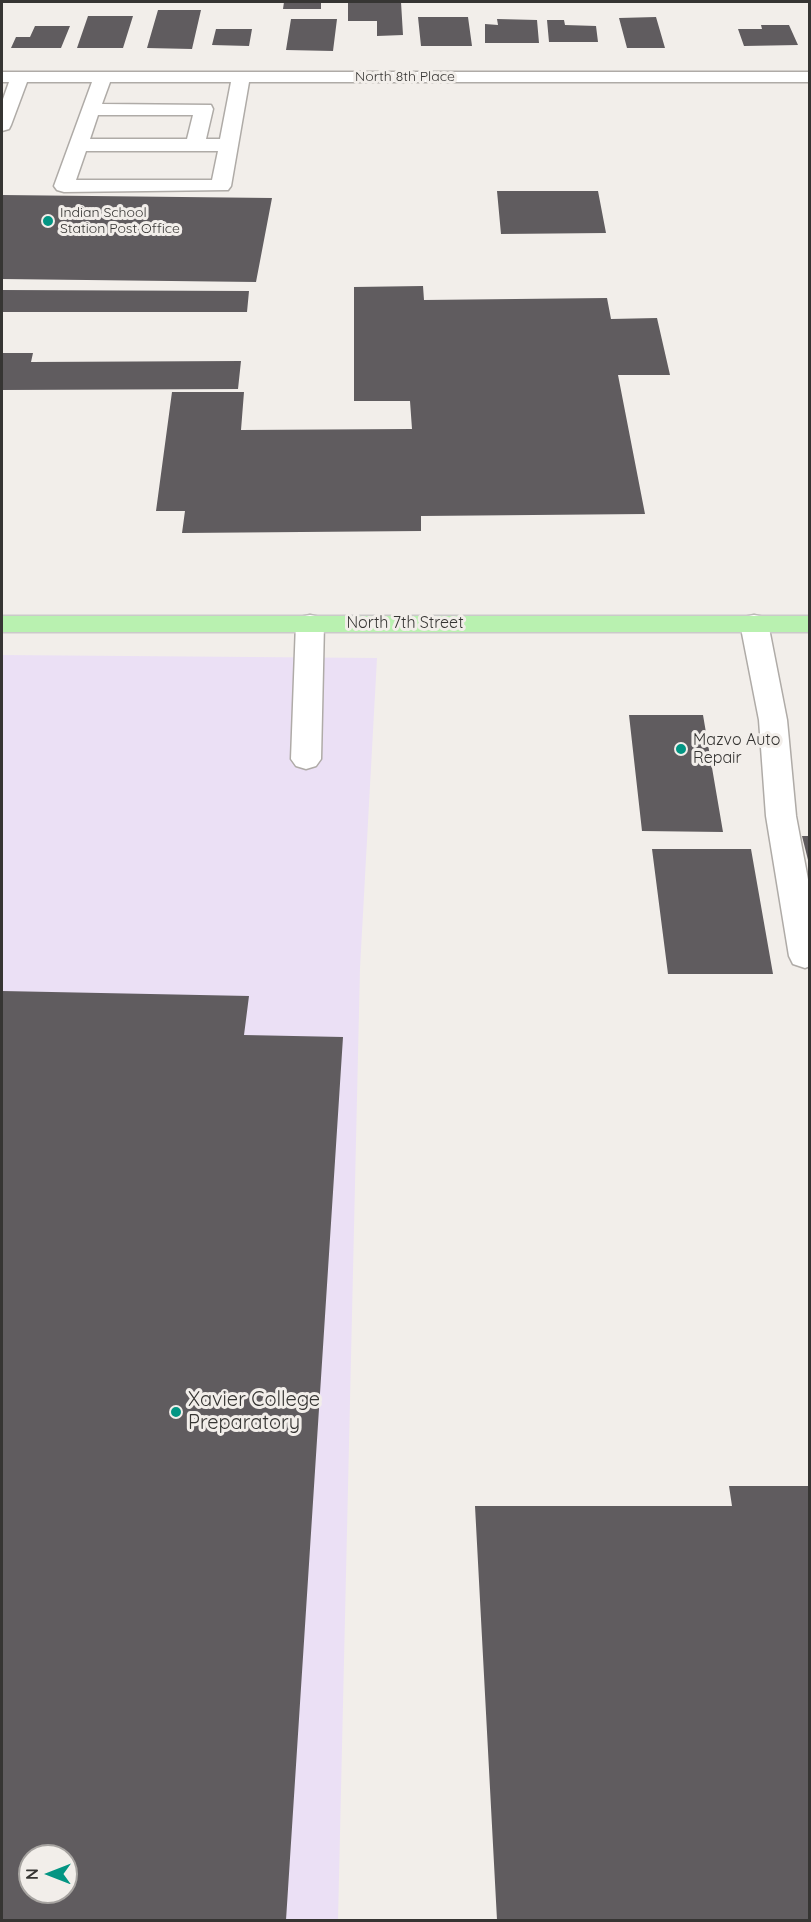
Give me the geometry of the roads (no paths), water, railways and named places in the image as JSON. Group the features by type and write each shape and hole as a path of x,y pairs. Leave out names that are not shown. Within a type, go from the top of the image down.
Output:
{"main road":[{"name":"North 7th Street","path":"2,624 810,624"}],"street":[{"name":"North 8th Place","path":"11,77 810,77"},
{"path":"2,125 11,77"},
{"path":"103,77 64,186 221,186 241,77"},
{"path":"91,110 204,109 195,145"},
{"path":"79,145 229,145"},
{"path":"306,759 310,623"},
{"path":"754,623 773,720 781,816 805,956"}],"place":[{"name":"Indian School Station Post Office","path":"48,221"},
{"name":"Mazvo Auto Repair","path":"681,749"},
{"name":"Xavier College Preparatory","path":"176,1412"}]}
